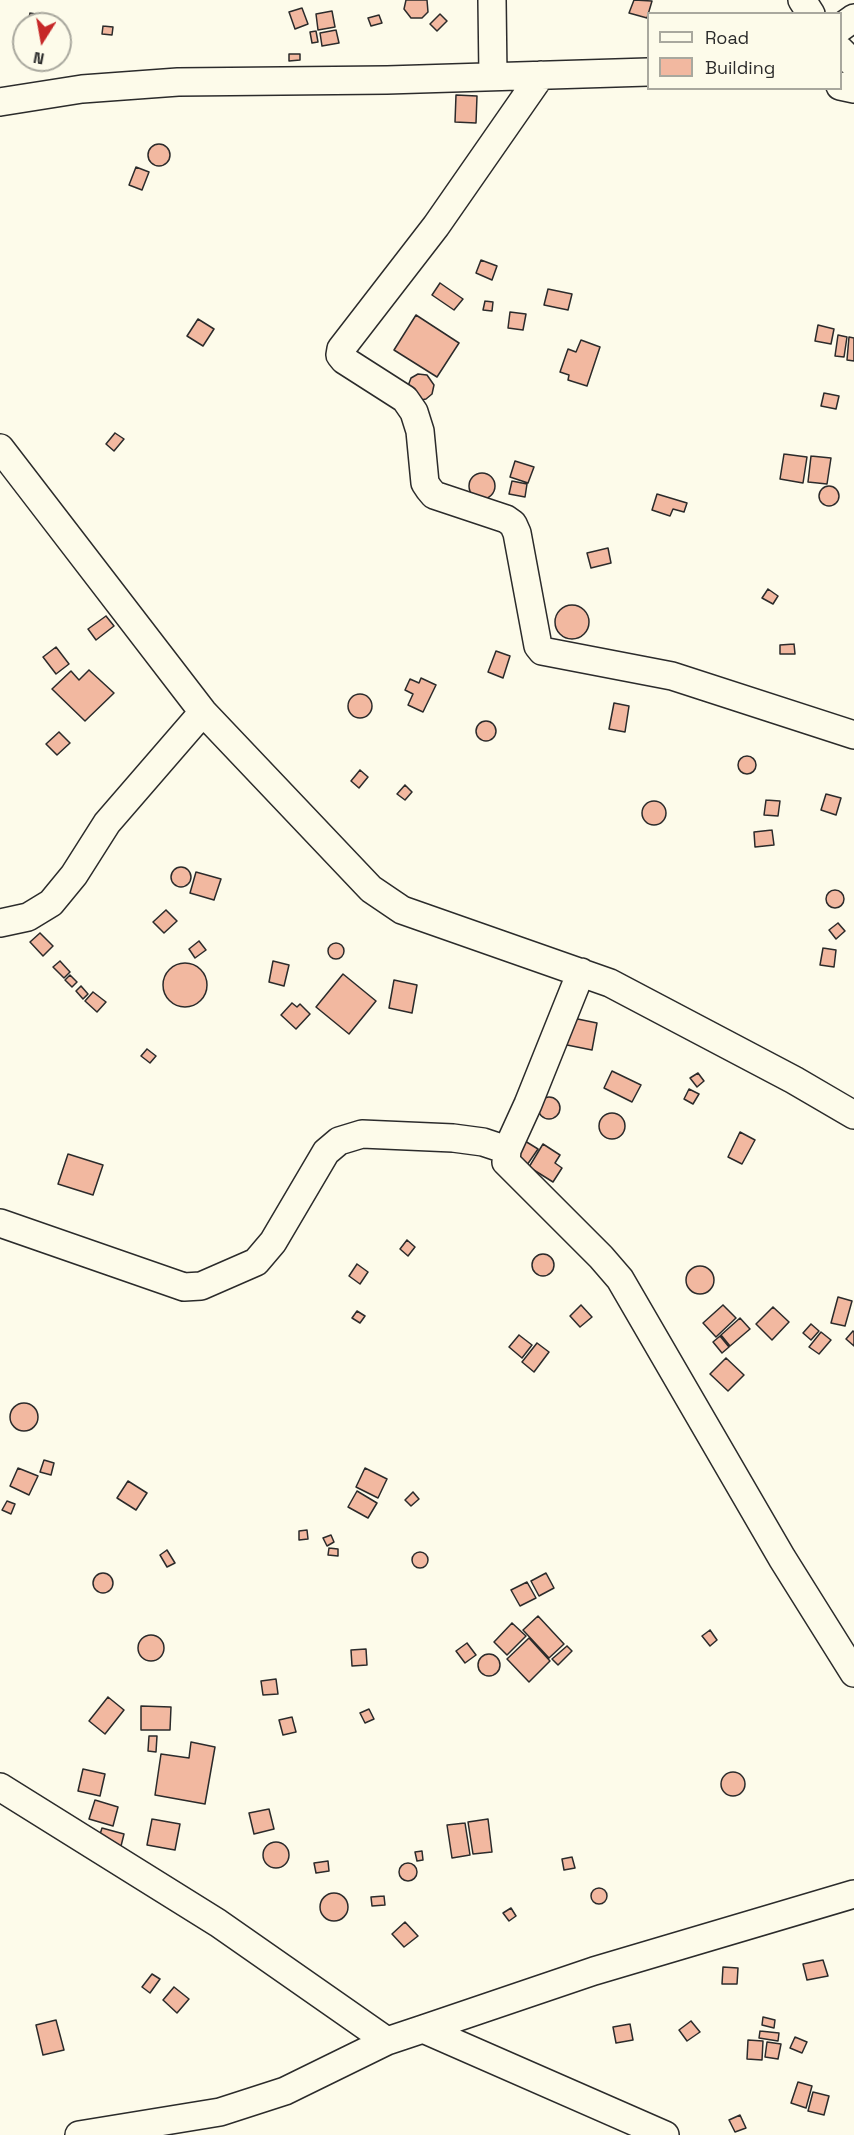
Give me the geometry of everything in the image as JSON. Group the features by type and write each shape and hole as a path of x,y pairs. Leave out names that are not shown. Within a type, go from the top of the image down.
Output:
{"street":[{"path":"492,0 494,76"},
{"path":"842,52 854,64"},
{"path":"0,102 82,89 178,82 647,72"},
{"path":"541,75 436,226 341,349 340,355 344,360 405,399 414,412 420,431 425,483 434,495 506,519 513,524 517,533 538,646 542,651 672,676 854,735"},
{"path":"0,448 203,712 371,889 402,910 610,983 794,1080 854,1115"},
{"path":"0,923 28,916 51,903 74,875 107,823 203,712"},
{"path":"581,972 507,1150 506,1162 620,1279 783,1558 854,1673"},
{"path":"0,1223 184,1287 201,1287 256,1262 273,1242 326,1152 339,1141 362,1134 453,1138 483,1142 507,1150"},
{"path":"0,1788 218,1923 387,2041"},
{"path":"79,2135 220,2112 285,2091 387,2041 594,1971 854,1894"},
{"path":"423,2029 665,2135"}],"building":[{"path":"406,0 427,0 428,12 422,18 411,18 404,9"},
{"path":"634,0 652,1 647,18 629,13"},
{"path":"302,8 308,24 295,29 289,12"},
{"path":"332,11 335,27 318,30 316,14"},
{"path":"440,14 447,21 437,31 430,24"},
{"path":"379,15 382,23 371,26 368,18"},
{"path":"103,26 113,27 112,35 102,34"},
{"path":"336,30 339,43 322,46 320,33"},
{"path":"316,31 318,42 312,43 310,32"},
{"path":"289,54 300,54 300,60 289,61"},
{"path":"456,95 477,96 476,123 455,122"},
{"path":"159,144 167,147 170,155 167,163 159,166 151,163 148,155 151,147"},
{"path":"136,167 149,172 142,190 129,185"},
{"path":"481,260 497,266 492,280 476,273"},
{"path":"440,283 463,299 454,310 432,295"},
{"path":"548,289 572,294 568,310 544,305"},
{"path":"485,301 493,302 492,311 483,310"},
{"path":"510,312 526,314 523,330 508,328"},
{"path":"416,315 459,343 437,377 394,350"},
{"path":"198,319 214,329 203,346 187,336"},
{"path":"818,325 834,329 831,344 815,341"},
{"path":"838,335 847,337 844,357 835,356"},
{"path":"849,337 854,338 854,361 847,360"},
{"path":"581,340 600,347 587,386 568,380 569,375 560,372 568,349 576,352"},
{"path":"418,374 427,375 434,385 432,394 426,399 421,400 408,386 411,378"},
{"path":"824,393 839,396 836,409 821,406"},
{"path":"115,433 124,439 114,451 106,444"},
{"path":"784,454 807,457 803,483 780,479"},
{"path":"811,456 831,458 827,484 808,482"},
{"path":"515,461 534,467 528,483 510,477"},
{"path":"482,473 491,477 495,486 491,495 482,499 473,495 469,486 473,477"},
{"path":"512,481 527,484 525,497 509,494"},
{"path":"829,486 836,489 839,496 836,503 829,506 822,503 819,496 822,489"},
{"path":"657,494 687,503 684,512 673,509 670,516 652,510"},
{"path":"608,548 611,563 591,568 587,553"},
{"path":"768,589 778,596 773,604 762,598"},
{"path":"572,605 584,610 589,622 584,634 572,639 560,634 555,622 560,610"},
{"path":"106,616 114,626 96,640 88,629"},
{"path":"794,644 795,654 780,654 780,645"},
{"path":"56,647 69,664 56,674 43,657"},
{"path":"496,651 510,656 503,678 488,672"},
{"path":"89,670 114,693 85,721 52,689 71,671 79,680"},
{"path":"421,678 436,685 423,712 408,705 413,694 405,690 410,679 419,683"},
{"path":"360,694 368,698 372,706 368,714 360,718 352,714 348,706 352,698"},
{"path":"614,703 629,706 625,732 609,729"},
{"path":"486,721 493,724 496,731 493,738 486,741 479,738 476,731 479,724"},
{"path":"59,732 70,743 57,755 46,744"},
{"path":"747,756 753,759 756,765 753,771 747,774 741,771 738,765 741,759"},
{"path":"360,770 368,777 359,788 351,781"},
{"path":"405,785 412,792 405,800 397,794"},
{"path":"826,794 841,798 836,815 821,810"},
{"path":"766,800 780,801 778,816 764,815"},
{"path":"654,801 663,804 666,813 663,822 654,825 645,822 642,813 645,804"},
{"path":"772,830 774,845 755,847 754,832"},
{"path":"181,867 188,870 191,877 188,884 181,887 174,884 171,877 174,870"},
{"path":"196,872 221,879 214,900 190,893"},
{"path":"835,890 841,893 844,899 841,905 835,908 829,905 826,899 829,893"},
{"path":"166,910 177,921 164,933 153,922"},
{"path":"838,923 845,931 836,939 829,930"},
{"path":"40,933 53,946 43,956 30,942"},
{"path":"199,941 206,950 195,958 189,949"},
{"path":"333,943 339,943 344,951 342,957 333,959 328,954 328,948"},
{"path":"823,948 836,950 834,967 820,965"},
{"path":"60,961 70,972 64,978 53,967"},
{"path":"273,961 289,965 284,986 269,982"},
{"path":"185,963 200,970 207,985 200,1000 185,1007 170,1000 163,985 170,970"},
{"path":"343,974 376,1001 349,1034 316,1007"},
{"path":"70,975 77,982 72,987 65,980"},
{"path":"394,980 417,985 412,1013 389,1008"},
{"path":"81,986 88,994 83,999 76,991"},
{"path":"93,992 106,1002 97,1012 85,1001"},
{"path":"292,1003 297,1007 300,1004 310,1014 296,1029 281,1015"},
{"path":"568,1017 597,1023 592,1050 562,1044"},
{"path":"147,1049 156,1056 150,1063 141,1056"},
{"path":"612,1071 641,1085 632,1102 604,1088"},
{"path":"698,1073 704,1081 697,1087 690,1078"},
{"path":"689,1089 699,1094 693,1104 684,1099"},
{"path":"549,1097 557,1100 560,1108 557,1116 549,1119 541,1116 538,1108 541,1100"},
{"path":"612,1113 621,1117 625,1126 621,1135 612,1139 603,1135 599,1126 603,1117"},
{"path":"740,1132 755,1140 742,1164 728,1157"},
{"path":"525,1141 538,1149 527,1165 514,1157"},
{"path":"543,1144 560,1155 555,1163 562,1168 553,1182 529,1167"},
{"path":"68,1154 103,1165 93,1195 58,1184"},
{"path":"407,1240 415,1247 408,1256 400,1249"},
{"path":"543,1254 551,1257 554,1265 551,1273 543,1276 535,1273 532,1265 535,1257"},
{"path":"357,1264 368,1272 360,1284 349,1276"},
{"path":"700,1266 710,1270 714,1280 710,1290 700,1294 690,1290 686,1280 690,1270"},
{"path":"838,1297 852,1301 845,1326 831,1323"},
{"path":"581,1305 592,1317 580,1327 570,1316"},
{"path":"723,1305 736,1318 716,1337 703,1323"},
{"path":"773,1307 789,1322 772,1340 756,1324"},
{"path":"357,1311 365,1316 360,1323 352,1318"},
{"path":"740,1318 750,1329 730,1346 721,1335"},
{"path":"811,1324 819,1331 811,1340 803,1333"},
{"path":"821,1332 831,1340 819,1354 809,1347"},
{"path":"854,1332 854,1346 846,1339"},
{"path":"519,1335 532,1345 522,1358 509,1347"},
{"path":"720,1336 729,1347 722,1353 713,1342"},
{"path":"537,1343 549,1352 534,1372 522,1362"},
{"path":"726,1358 744,1375 728,1391 710,1374"},
{"path":"24,1403 34,1407 38,1417 34,1427 24,1431 14,1427 10,1417 14,1407"},
{"path":"44,1460 54,1463 51,1475 40,1472"},
{"path":"18,1468 38,1476 29,1495 10,1486"},
{"path":"365,1468 387,1479 378,1498 356,1487"},
{"path":"128,1481 147,1493 136,1510 117,1498"},
{"path":"357,1491 377,1503 368,1518 348,1507"},
{"path":"413,1492 419,1499 411,1506 405,1500"},
{"path":"7,1501 15,1504 11,1514 2,1510"},
{"path":"307,1530 308,1539 299,1540 299,1531"},
{"path":"331,1535 334,1542 327,1546 323,1538"},
{"path":"329,1548 338,1549 338,1556 328,1555"},
{"path":"167,1550 175,1563 167,1567 160,1555"},
{"path":"417,1552 423,1552 428,1560 426,1566 417,1568 412,1563 412,1557"},
{"path":"103,1573 110,1576 113,1583 110,1590 103,1593 96,1590 93,1583 96,1576"},
{"path":"546,1573 554,1588 539,1596 531,1581"},
{"path":"527,1582 536,1598 520,1606 511,1590"},
{"path":"538,1616 564,1644 549,1658 523,1630"},
{"path":"512,1623 526,1636 507,1655 494,1642"},
{"path":"710,1630 717,1640 710,1646 702,1636"},
{"path":"151,1635 160,1639 164,1648 160,1657 151,1661 142,1657 138,1648 142,1639"},
{"path":"529,1638 550,1661 529,1682 507,1659"},
{"path":"467,1643 476,1655 465,1663 456,1651"},
{"path":"567,1646 572,1651 558,1665 552,1659"},
{"path":"366,1649 367,1665 352,1666 351,1650"},
{"path":"489,1654 497,1657 500,1665 497,1673 489,1676 481,1673 478,1665 481,1657"},
{"path":"276,1679 278,1694 263,1695 261,1681"},
{"path":"108,1697 124,1710 105,1734 89,1721"},
{"path":"141,1706 171,1707 170,1730 141,1730"},
{"path":"369,1709 374,1719 365,1723 360,1713"},
{"path":"292,1717 296,1732 283,1735 279,1720"},
{"path":"149,1736 157,1736 156,1752 148,1751"},
{"path":"191,1742 215,1747 205,1804 155,1795 161,1754 189,1758"},
{"path":"83,1769 105,1774 100,1796 78,1791"},
{"path":"733,1772 741,1776 745,1784 741,1792 733,1796 725,1792 721,1784 725,1776"},
{"path":"95,1800 118,1807 113,1826 89,1819"},
{"path":"269,1809 274,1829 254,1834 249,1813"},
{"path":"152,1819 180,1824 175,1850 147,1845"},
{"path":"488,1819 492,1852 473,1854 468,1822"},
{"path":"465,1823 470,1855 452,1858 447,1825"},
{"path":"102,1828 124,1834 120,1850 97,1844"},
{"path":"276,1842 285,1846 289,1855 285,1864 276,1868 267,1864 263,1855 267,1846"},
{"path":"422,1851 423,1860 417,1861 415,1852"},
{"path":"572,1857 575,1868 564,1870 562,1859"},
{"path":"328,1861 329,1871 316,1873 314,1863"},
{"path":"408,1863 414,1866 417,1872 414,1878 408,1881 402,1878 399,1872 402,1866"},
{"path":"599,1888 605,1890 607,1896 605,1902 599,1904 593,1902 591,1896 593,1890"},
{"path":"334,1893 344,1897 348,1907 344,1917 334,1921 324,1917 320,1907 324,1897"},
{"path":"384,1896 385,1905 372,1906 371,1897"},
{"path":"511,1908 516,1916 509,1921 503,1913"},
{"path":"405,1922 418,1936 404,1947 392,1934"},
{"path":"823,1960 828,1976 807,1980 803,1964"},
{"path":"723,1967 738,1968 737,1984 722,1984"},
{"path":"152,1974 160,1979 150,1993 142,1987"},
{"path":"174,1987 189,1999 177,2013 163,2000"},
{"path":"763,2017 775,2020 774,2028 762,2025"},
{"path":"56,2020 64,2050 43,2055 36,2025"},
{"path":"691,2021 700,2032 687,2041 679,2030"},
{"path":"630,2024 633,2040 616,2043 613,2027"},
{"path":"760,2031 779,2033 778,2041 759,2038"},
{"path":"795,2037 807,2042 802,2053 790,2048"},
{"path":"748,2040 763,2041 762,2060 747,2059"},
{"path":"767,2042 781,2044 778,2059 765,2057"},
{"path":"798,2082 812,2086 806,2108 791,2103"},
{"path":"813,2092 829,2096 824,2115 808,2111"},
{"path":"740,2115 746,2128 735,2132 729,2120"}]}
